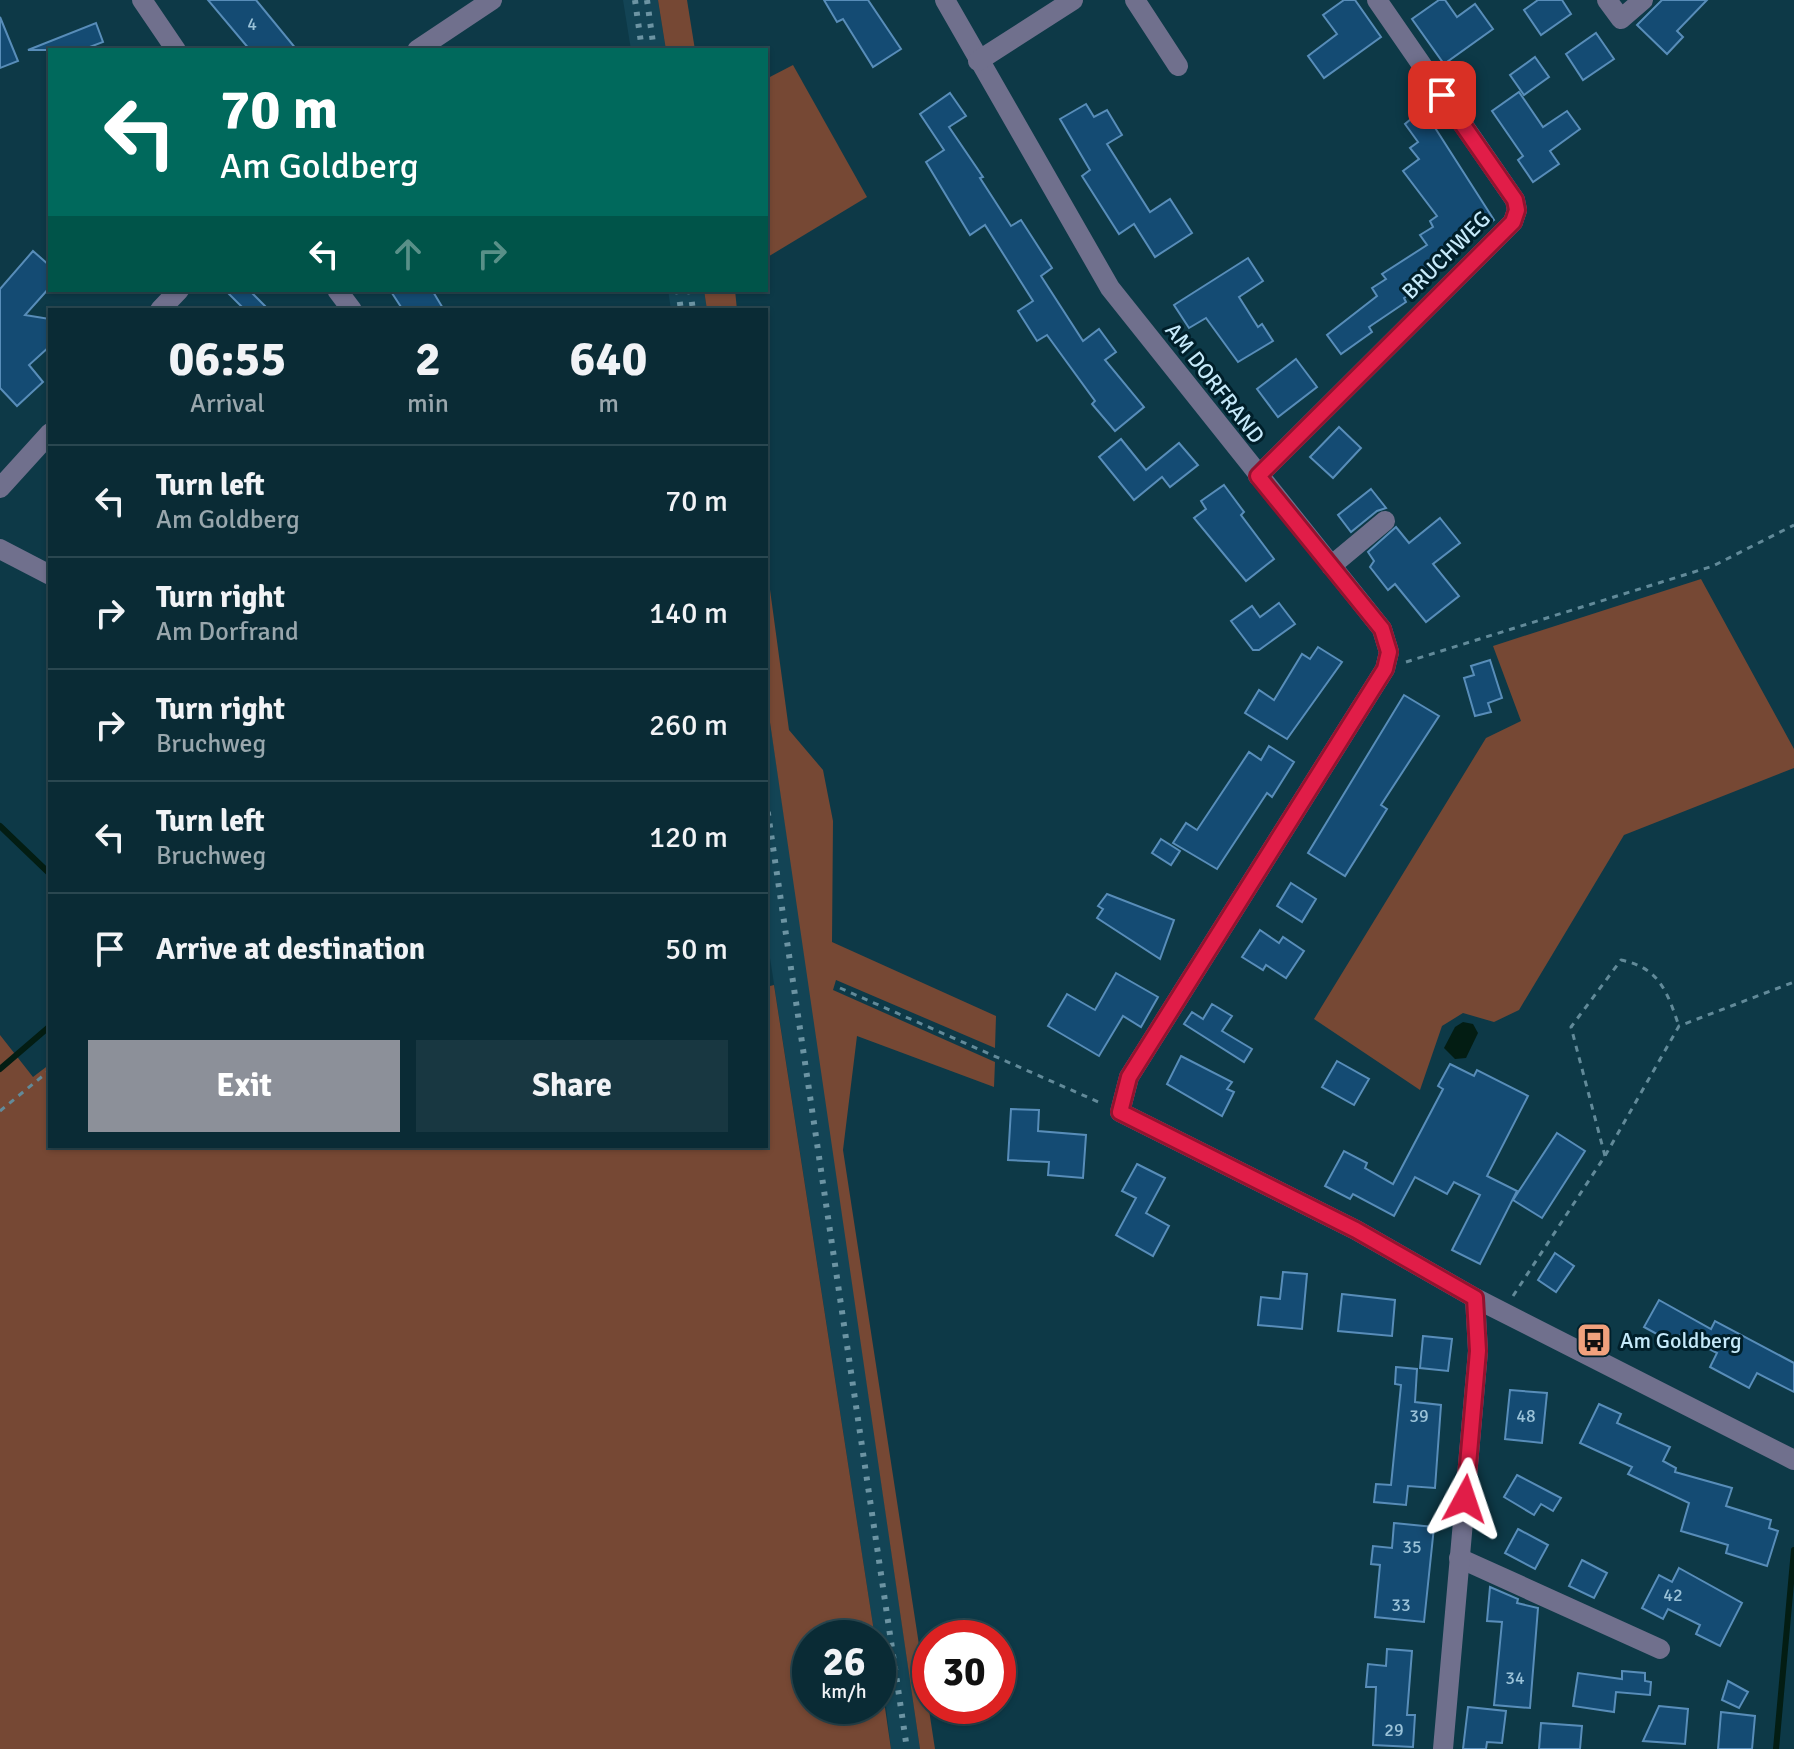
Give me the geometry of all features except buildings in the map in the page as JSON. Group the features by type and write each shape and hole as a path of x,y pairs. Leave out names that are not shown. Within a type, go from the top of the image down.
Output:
{"street":[{"path":"142,0 175,48"},
{"path":"420,48 492,0"},
{"name":"AM DORFRAND","path":"945,0 1110,288 1382,629 1389,652 1385,669"},
{"path":"978,61 1073,0"},
{"path":"1135,0 1178,66"},
{"name":"BRUCHWEG","path":"1258,476 1513,222 1517,210 1515,200 1377,0"},
{"path":"1607,0 1621,19 1643,0"},
{"path":"162,308 177,292"},
{"path":"0,488 48,435"},
{"path":"1331,566 1385,521"},
{"path":"0,549 48,574"},
{"path":"1385,669 1129,1077 1120,1112 1356,1230 1475,1298 1794,1460"},
{"path":"1443,1749 1478,1351 1475,1298"},
{"path":"1459,1558 1660,1649"}],"path":[{"path":"1385,669 1713,566 1794,525"},
{"path":"1605,1156 1571,1027 1621,960 1644,965 1666,990 1679,1026"},
{"path":"1504,1311 1605,1156 1679,1026 1794,982"},
{"path":"840,988 1120,1112"},
{"path":"0,1111 48,1072"}],"shaded area":[{"path":"623,0 658,0 666,48 631,48"},
{"path":"658,0 687,0 695,48 666,48"},
{"path":"793,65 867,197 768,257 768,78"},
{"path":"668,292 704,292 707,308 671,308"},
{"path":"704,292 735,292 737,308 707,308"},
{"path":"768,575 789,730 823,770 833,821 832,942 996,1016 995,1048 836,980 833,990 995,1062 994,1087 857,1036 843,1150 915,1620 912,1620 912,1694 768,709"},
{"path":"1701,579 1794,749 1794,768 1624,835 1519,1010 1494,1022 1463,1013 1442,1026 1420,1090 1314,1019 1486,738 1521,721 1493,646"},
{"path":"768,708 912,1694 912,1724 916,1724 920,1749 891,1749 888,1724 896,1724 896,1620 872,1620 768,945"},
{"path":"774,985 872,1620 792,1620 792,1724 887,1724 891,1749 0,1749 0,1035 33,1077 48,1066 48,1148 768,1148 768,986"},
{"path":"1463,1022 1473,1024 1478,1033 1466,1058 1455,1059 1444,1048 1455,1027"},
{"path":"916,1724 931,1724 935,1749 920,1749"}],"waterway":[{"path":"0,826 48,872"},
{"path":"0,1069 48,1028"},
{"path":"1776,1749 1794,1550"}],"railway":[{"path":"635,0 642,48"},
{"path":"647,0 654,48"},
{"path":"678,292 681,308"},
{"path":"690,292 693,308"},
{"path":"768,813 907,1749"}],"place":[{"name":"Am Goldberg","path":"1594,1340"}],"route":[{"path":"1442,95 1515,200 1517,210 1513,222 1258,476 1382,629 1389,652 1385,669 1129,1077 1120,1112 1356,1230 1475,1298 1478,1351 1465,1499"}]}
